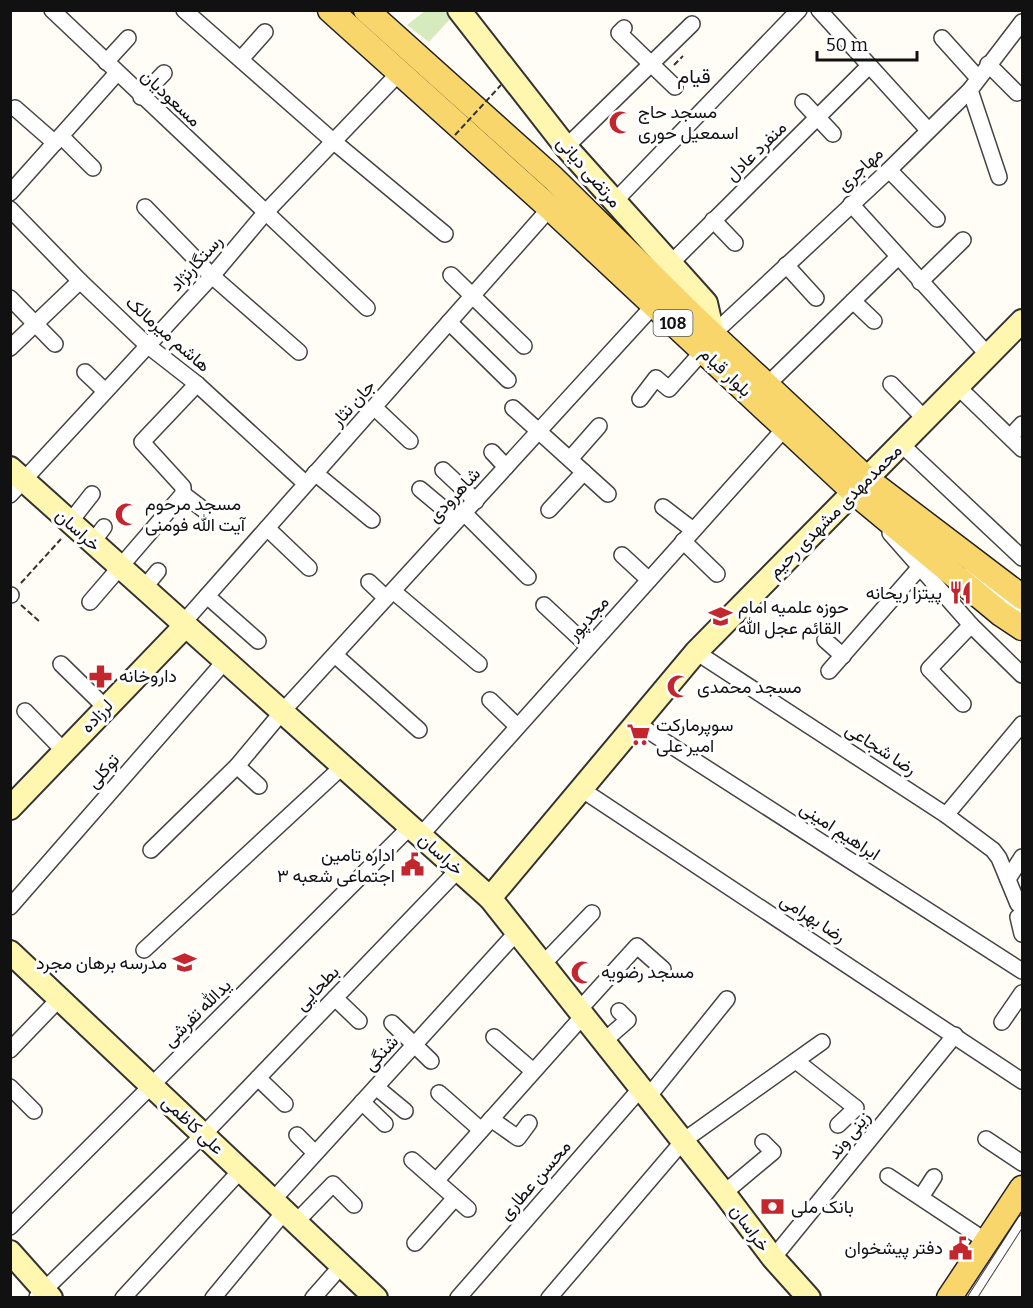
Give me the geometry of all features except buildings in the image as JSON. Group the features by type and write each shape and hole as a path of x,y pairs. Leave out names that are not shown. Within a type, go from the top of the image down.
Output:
{"main road":[{"name":"بلوار قیام","path":"330,10 655,299 708,342 767,385 862,486 1001,614 1023,628"},
{"name":"مرتضی دیانی","path":"460,11 567,147 706,303 708,342"},
{"name":"بلوار قیام","path":"360,14 553,178 708,342 785,428 862,486 1023,597"},
{"name":"محمدمهدی مشهدی رحیم","path":"490,898 696,652 759,585 862,486 1023,321"},
{"name":"خراسان","path":"15,481 72,523 98,534 120,567 151,580 184,624 490,898 724,1193 772,1258 809,1298"},
{"name":"لرزاده","path":"11,807 184,624"},
{"name":"علی کاظمی","path":"10,952 376,1298"},
{"path":"949,1298 1023,1188"},
{"path":"10,1252 44,1295"}],"street":[{"path":"184,10 333,141 445,234"},
{"path":"615,201 799,10"},
{"path":"819,10 928,130"},
{"name":"مسعودیان","path":"52,11 367,308"},
{"path":"567,147 692,24"},
{"path":"624,28 619,33 675,87"},
{"path":"241,59 265,32"},
{"name":"مهاجری","path":"640,399 656,378 674,394 708,342 786,265 889,170 974,84 988,64 1020,32"},
{"path":"11,191 58,140 111,68 128,38"},
{"path":"942,38 974,84 999,177"},
{"path":"988,64 1017,93"},
{"name":"منفرد عادل","path":"670,264 869,66"},
{"path":"141,97 164,73"},
{"name":"رستگارنژاد","path":"15,481 105,391 212,276 265,213 399,73"},
{"path":"803,102 833,134"},
{"path":"15,108 93,168"},
{"path":"889,170 938,219"},
{"path":"851,204 988,355"},
{"path":"145,207 212,276 299,352"},
{"name":"جان نثار","path":"184,624 310,478 375,408 550,208"},
{"name":"هاشم میرمالک","path":"10,209 147,345 310,478 372,520"},
{"path":"713,220 735,243"},
{"path":"920,282 963,240"},
{"path":"767,385 898,258"},
{"path":"786,265 816,298"},
{"path":"451,275 524,346"},
{"path":"10,348 80,281"},
{"path":"10,298 55,344"},
{"name":"شاهرودی","path":"151,850 237,766 282,712 476,501 655,299"},
{"path":"854,301 874,321"},
{"path":"449,322 508,380"},
{"path":"85,372 105,391"},
{"path":"90,602 183,494 183,487 142,442 197,384"},
{"path":"891,384 926,420"},
{"path":"958,387 1023,449"},
{"path":"375,408 410,441"},
{"path":"513,408 608,494"},
{"path":"1010,436 1023,424"},
{"path":"570,459 600,426"},
{"name":"مجدپور","path":"416,831 517,726 785,428"},
{"path":"902,445 1023,558"},
{"path":"492,452 506,467"},
{"path":"443,470 476,501"},
{"path":"549,510 584,472"},
{"path":"862,486 920,567 971,625 1023,675"},
{"path":"420,489 461,517 528,577"},
{"path":"72,523 92,494"},
{"path":"183,494 204,510"},
{"path":"663,507 717,574"},
{"path":"267,528 309,568"},
{"path":"622,555 649,580"},
{"path":"830,670 920,567"},
{"path":"369,582 478,664"},
{"path":"207,596 258,641"},
{"path":"544,604 589,647"},
{"path":"963,704 929,669 971,625"},
{"path":"825,640 843,656"},
{"name":"رضا شجاعی","path":"696,652 946,815 993,850 1020,909 1023,934"},
{"path":"334,655 419,730"},
{"name":"توکلی","path":"10,907 225,661"},
{"path":"61,664 105,707"},
{"path":"490,700 517,726"},
{"path":"25,711 65,752"},
{"name":"ابراهیم امینی","path":"636,723 1023,971"},
{"path":"946,815 1023,724"},
{"path":"237,766 259,786"},
{"path":"144,950 343,766"},
{"name":"رضا بهرامی","path":"580,789 1023,1081"},
{"name":"یدالله تفرشی","path":"10,1227 152,1085 416,831"},
{"path":"1008,879 1023,857"},
{"name":"بطحایی","path":"44,1295 204,1134 458,870"},
{"path":"543,964 592,913"},
{"name":"شنگی","path":"284,1211 315,1153 517,932"},
{"path":"436,1181 533,1071 637,946 663,969"},
{"path":"1002,1022 1023,993"},
{"path":"10,1050 60,998"},
{"path":"335,998 359,1021"},
{"name":"محسن عطاری","path":"458,1298 645,1093 727,999"},
{"path":"604,1041 627,1019"},
{"path":"393,1023 431,1061"},
{"name":"زینی وند","path":"772,1258 955,1035"},
{"path":"494,1037 533,1071"},
{"path":"549,1298 683,1141 822,1042"},
{"path":"796,1061 856,1108 838,1125"},
{"path":"258,1078 285,1104"},
{"path":"10,1087 34,1111"},
{"path":"376,1087 405,1111"},
{"path":"439,1093 486,1124 518,1138 530,1123"},
{"path":"362,1102 384,1124"},
{"path":"297,1135 315,1153"},
{"path":"986,1139 1023,1163"},
{"path":"724,1193 773,1152 763,1142"},
{"path":"412,1160 468,1209"},
{"path":"123,1298 241,1170"},
{"path":"888,1176 986,1241"},
{"path":"921,1197 934,1177"},
{"path":"213,1298 284,1211 333,1184 354,1205"},
{"path":"415,1243 456,1198"},
{"path":"313,1298 342,1265"}],"lane":[{"path":"345,10 360,14"},
{"path":"655,299 862,486 899,516"},
{"path":"963,567 1023,614"},
{"path":"972,1298 1023,1220"}],"path":[{"path":"455,135 501,85"},
{"path":"39,621 11,595 72,523"}],"green space":[{"path":"425,11 443,11 451,18 429,42 407,25"}],"place":[{"name":"مسجد حاج اسمعیل حوری","path":"620,122"},
{"name":"مسجد مرحوم آیت الله فومنی","path":"127,514"},
{"name":"پیتزا ریحانه","path":"960,593"},
{"name":"حوزه علمیه امام القائم عجل الله","path":"720,617"},
{"name":"داروخانه","path":"101,676"},
{"name":"مسجد محمدی","path":"679,687"},
{"name":"سوپرمارکت امیر علی","path":"638,735"},
{"name":"اداره تامین اجتماعی شعبه ۳","path":"413,865"},
{"name":"مدرسه برهان مجرد","path":"185,963"},
{"name":"مسجد رضویه","path":"583,972"},
{"name":"بانک ملی","path":"773,1207"},
{"name":"دفتر پیشخوان","path":"961,1248"}],"district":[{"name":"قیام","path":"694,76"}]}
